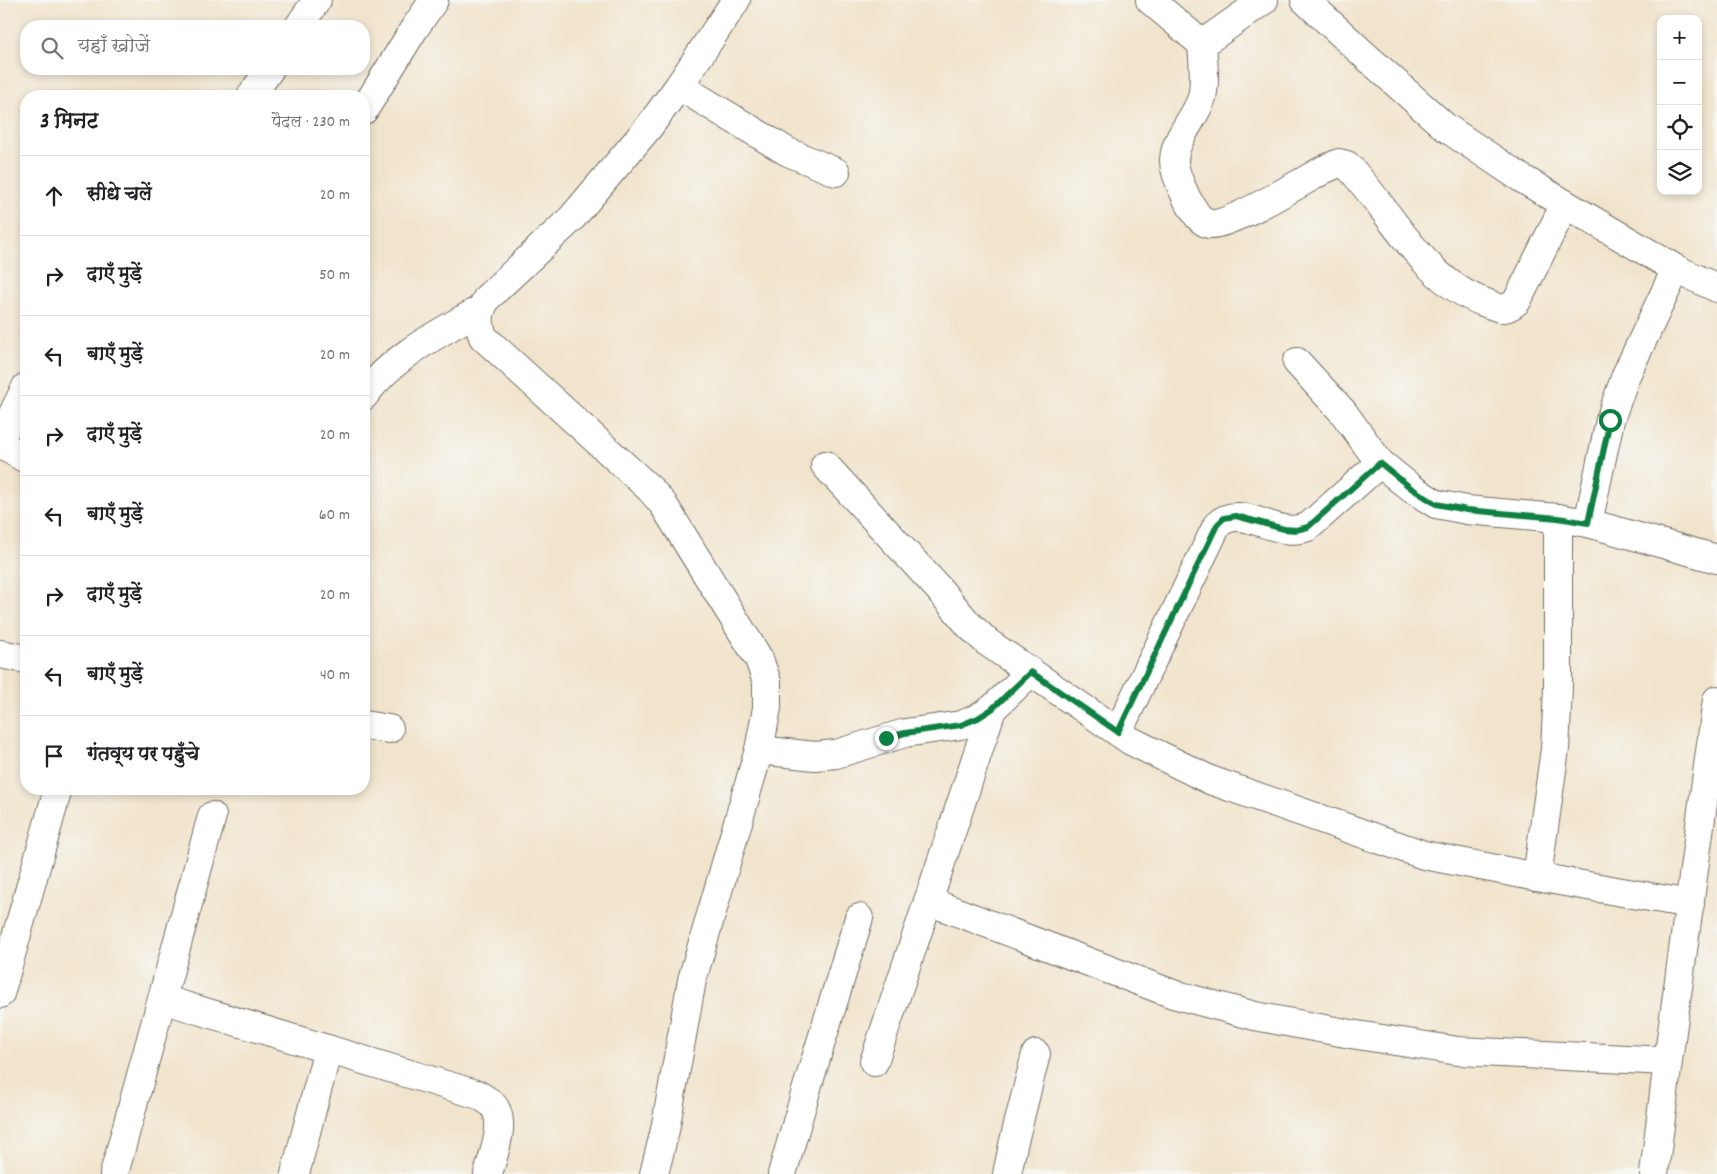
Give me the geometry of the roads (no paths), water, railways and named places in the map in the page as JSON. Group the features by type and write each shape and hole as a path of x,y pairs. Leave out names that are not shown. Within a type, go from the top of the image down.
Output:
{"street":[{"path":"303,20 317,0"},
{"path":"370,101 434,0"},
{"path":"654,1174 665,1130 692,980 758,750 766,708 766,682 759,659 662,504 650,490 483,337 478,322 481,309 487,298 571,218 648,128 679,86 736,0"},
{"path":"1150,0 1202,44 1204,76 1202,98 1178,144 1174,159 1185,195 1196,214 1209,224 1219,224 1238,216 1338,164 1347,165 1412,247 1440,275 1456,289 1479,301 1504,309 1517,301 1565,204"},
{"path":"1202,44 1264,0"},
{"path":"1306,0 1445,127 1521,178 1676,269 1717,288"},
{"path":"255,90 266,75"},
{"path":"679,86 788,152 836,172"},
{"path":"1588,523 1610,420 1626,375 1676,269"},
{"path":"370,380 432,338 481,309"},
{"path":"1297,362 1343,412 1380,463 1411,488 1436,504 1467,510 1558,518 1588,523 1717,559"},
{"path":"0,440 20,399"},
{"path":"0,444 20,456"},
{"path":"1118,732 1217,525 1224,518 1236,516 1284,529 1296,530 1308,527 1380,463"},
{"path":"825,466 938,588 968,625 987,642 1131,741 1210,780 1424,855 1537,878 1690,904"},
{"path":"1537,878 1555,749 1558,688 1558,518"},
{"path":"0,654 20,658"},
{"path":"758,750 815,756 836,754 905,733 961,725 978,718 992,709 1031,672"},
{"path":"1654,1174 1717,700"},
{"path":"874,1062 992,709"},
{"path":"0,994 56,795"},
{"path":"114,1174 212,816"},
{"path":"928,901 1173,994 1255,1016 1458,1051 1668,1061"},
{"path":"782,1174 859,918"},
{"path":"162,999 479,1095 493,1105 500,1120 498,1138 488,1174"},
{"path":"295,1174 328,1049"},
{"path":"1008,1174 1013,1145 1036,1054"}]}
